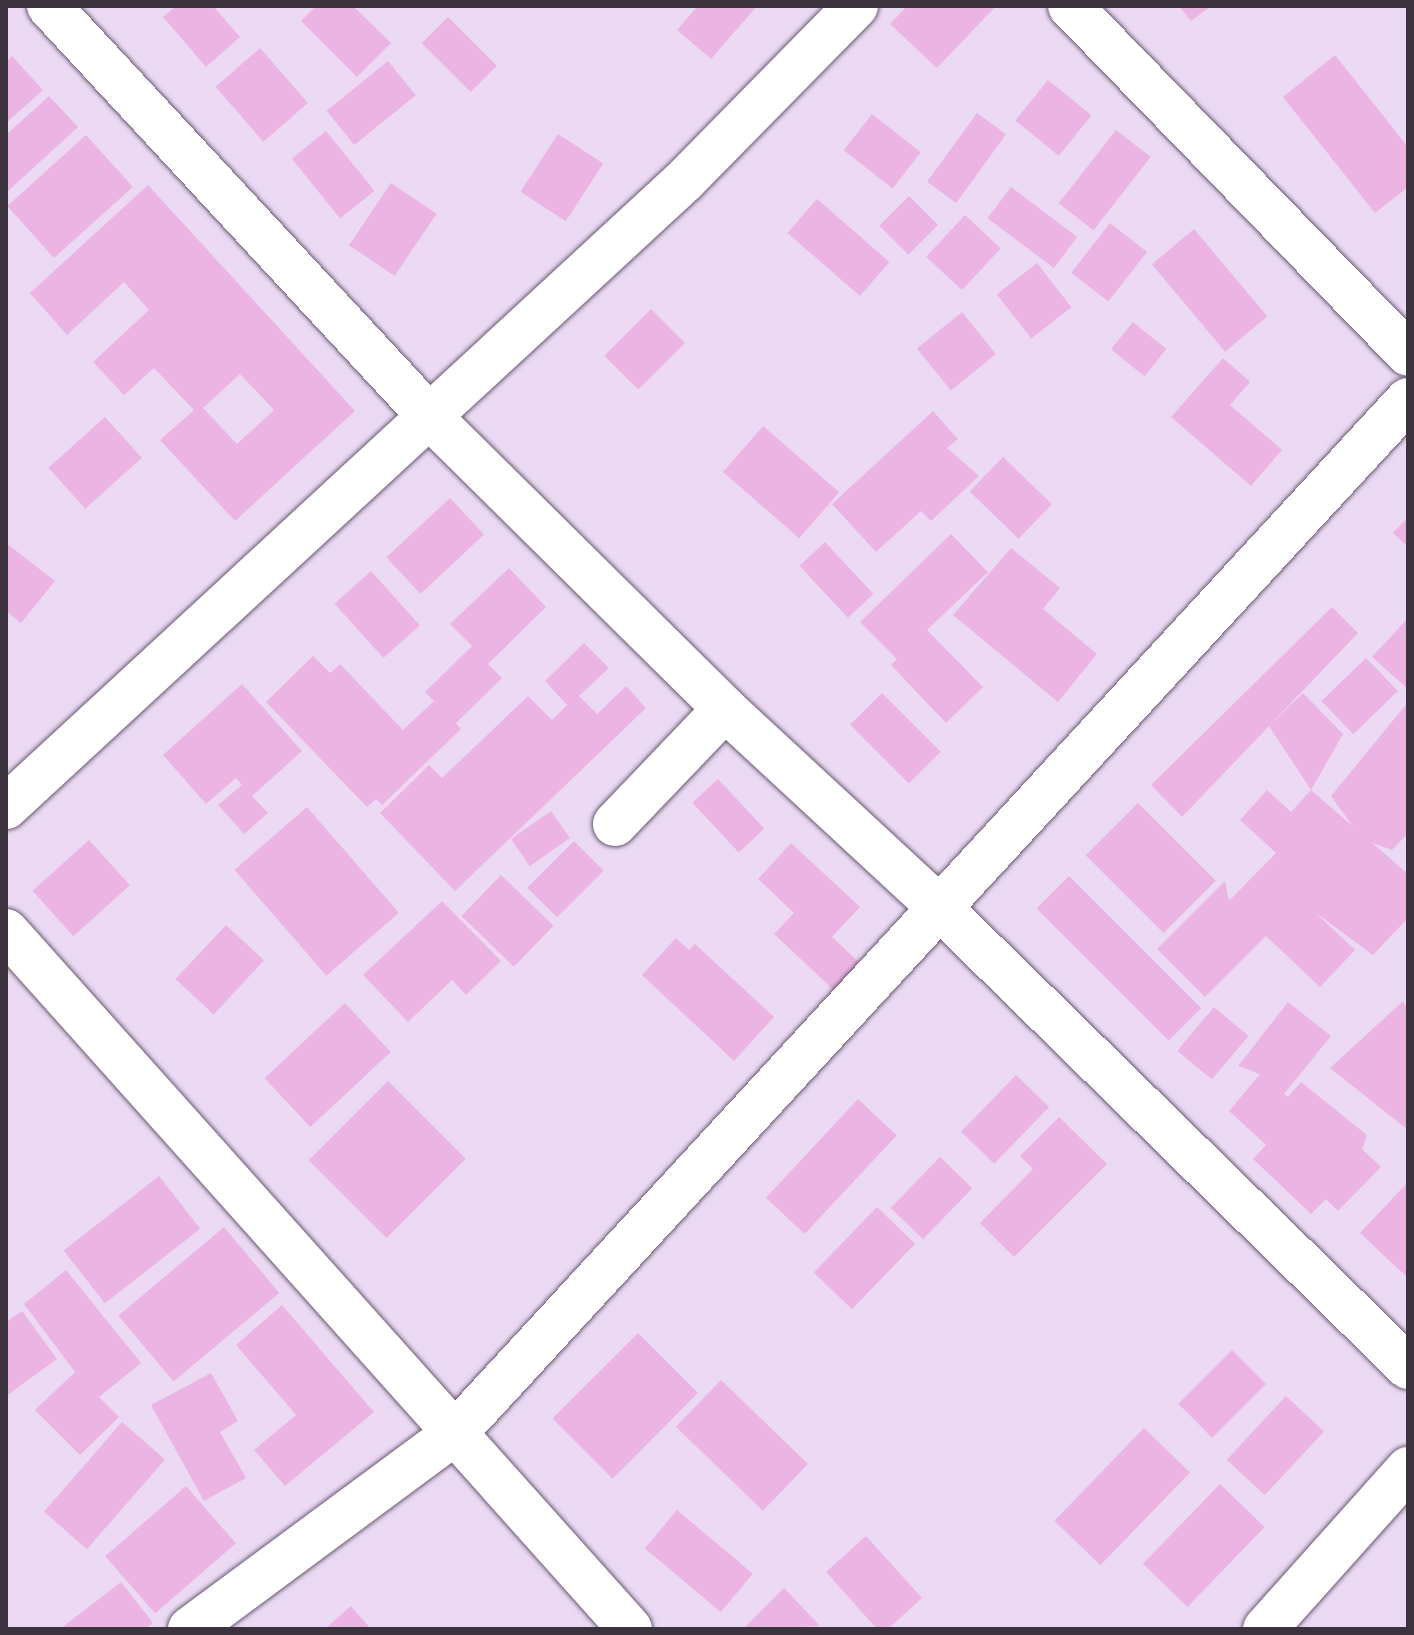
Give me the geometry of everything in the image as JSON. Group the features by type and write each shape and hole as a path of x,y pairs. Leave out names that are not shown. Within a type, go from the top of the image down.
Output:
{"street":[{"path":"49,6 431,418 725,709 939,907 1408,1367"},
{"path":"6,807 431,418 685,180 856,6"},
{"path":"1070,6 1408,354"},
{"path":"190,1629 456,1432 1408,400"},
{"path":"615,824 725,709"},
{"path":"6,931 630,1629"},
{"path":"1265,1629 1408,1469"}],"building":[{"path":"176,6 213,6 240,37 206,67 163,17"},
{"path":"316,6 353,6 391,43 357,77 301,21"},
{"path":"698,6 757,6 711,59 677,30"},
{"path":"907,6 996,6 937,68 890,24"},
{"path":"1179,6 1211,6 1191,21"},
{"path":"448,17 497,66 471,92 422,43"},
{"path":"260,48 308,103 263,142 215,87"},
{"path":"1335,55 1408,147 1408,187 1375,213 1283,97"},
{"path":"12,56 43,90 6,123 6,62"},
{"path":"388,61 416,95 354,145 327,111"},
{"path":"1048,80 1092,115 1059,156 1015,120"},
{"path":"49,96 78,127 6,193 6,135"},
{"path":"977,113 1006,134 956,203 927,182"},
{"path":"872,114 921,152 893,188 844,150"},
{"path":"1116,130 1151,157 1093,230 1059,203"},
{"path":"326,131 374,191 340,219 292,159"},
{"path":"558,134 603,163 566,221 520,192"},
{"path":"86,135 133,187 54,258 7,206"},
{"path":"391,183 437,214 395,276 349,245"},
{"path":"148,185 355,411 235,521 160,440 194,410 154,368 124,395 93,362 149,310 124,282 67,335 30,293","holes":["240,374 274,410 237,444 203,408"]},
{"path":"1011,187 1077,237 1054,268 988,218"},
{"path":"909,196 938,225 908,255 879,226"},
{"path":"817,199 889,262 860,296 787,233"},
{"path":"965,215 1001,248 962,290 926,257"},
{"path":"1110,223 1147,252 1108,302 1071,273"},
{"path":"1194,229 1267,316 1225,352 1152,264"},
{"path":"1037,263 1071,307 1031,339 997,294"},
{"path":"651,309 685,343 638,390 604,356"},
{"path":"962,312 996,354 951,390 917,349"},
{"path":"1133,322 1166,349 1144,376 1111,349"},
{"path":"1223,358 1250,382 1230,405 1282,450 1251,486 1171,417"},
{"path":"933,411 958,439 947,448 979,476 931,521 921,511 876,552 832,504"},
{"path":"105,417 142,458 85,509 49,468"},
{"path":"763,426 839,492 799,538 723,472"},
{"path":"1003,457 1052,504 1019,539 970,492"},
{"path":"450,498 484,535 420,594 386,557"},
{"path":"1408,517 1408,547 1393,533"},
{"path":"951,534 988,572 927,630 983,687 946,723 891,665 897,659 860,622"},
{"path":"825,542 873,594 848,618 799,566"},
{"path":"6,543 55,581 21,623 6,611"},
{"path":"1011,548 1060,588 1043,609 1097,654 1058,702 953,615"},
{"path":"509,568 546,607 488,664 502,678 456,723 461,729 382,805 376,799 367,807 266,702 313,656 330,673 340,664 403,730 434,701 425,692 472,646 450,624"},
{"path":"371,571 420,625 383,658 335,604"},
{"path":"1332,607 1358,633 1182,817 1151,785"},
{"path":"1408,618 1408,689 1372,657"},
{"path":"584,643 609,668 579,696 597,714 626,686 646,708 455,891 380,813 429,765 442,778 528,696 552,720 567,705 545,681"},
{"path":"1366,658 1398,691 1353,734 1321,701"},
{"path":"242,684 302,751 252,796 268,813 244,834 218,805 242,785 236,778 206,804 163,755"},
{"path":"882,693 941,752 909,784 850,725"},
{"path":"1303,693 1343,734 1311,790 1269,726"},
{"path":"1408,702 1408,833 1392,850 1362,839 1331,796"},
{"path":"718,779 764,829 739,853 692,803"},
{"path":"1267,790 1291,812 1311,790 1408,874 1408,918 1373,955 1316,913 1355,950 1320,987 1266,936 1205,997 1157,949 1225,881 1229,901 1276,853 1240,820"},
{"path":"1138,803 1216,881 1163,933 1086,855"},
{"path":"307,807 399,913 326,976 235,870"},
{"path":"551,811 570,838 530,866 511,839"},
{"path":"89,840 130,885 73,936 33,891"},
{"path":"574,841 604,871 557,917 527,888"},
{"path":"791,843 860,907 832,937 865,968 839,995 774,934 794,913 758,879"},
{"path":"501,875 554,926 514,967 461,916"},
{"path":"1069,876 1201,1008 1169,1041 1036,909"},
{"path":"442,901 501,961 466,995 452,980 408,1022 363,975"},
{"path":"226,925 264,960 214,1015 176,979"},
{"path":"676,938 689,950 695,944 774,1017 734,1061 642,975"},
{"path":"1288,1002 1331,1036 1284,1094 1288,1097 1301,1082 1367,1135 1362,1149 1381,1167 1338,1211 1326,1199 1311,1214 1253,1159 1266,1145 1229,1111 1260,1074 1238,1066"},
{"path":"1402,1002 1408,1008 1408,1130 1330,1068"},
{"path":"345,1003 391,1052 310,1127 265,1078"},
{"path":"1214,1007 1248,1036 1212,1080 1177,1051"},
{"path":"1016,1075 1049,1107 994,1164 961,1132"},
{"path":"388,1081 466,1159 387,1238 309,1160"},
{"path":"858,1099 897,1135 805,1234 766,1198"},
{"path":"1059,1117 1107,1164 1014,1257 980,1223 1033,1169 1020,1156"},
{"path":"940,1157 972,1188 923,1239 891,1208"},
{"path":"159,1176 200,1229 105,1303 64,1250"},
{"path":"1408,1182 1408,1278 1360,1233"},
{"path":"877,1207 915,1244 852,1309 814,1272"},
{"path":"224,1227 279,1293 174,1382 118,1316"},
{"path":"66,1270 141,1363 99,1397 119,1417 80,1455 35,1410 75,1372 24,1304"},
{"path":"282,1305 374,1412 285,1486 254,1450 296,1415 236,1345"},
{"path":"22,1311 57,1359 6,1396 6,1322"},
{"path":"638,1333 698,1393 613,1479 552,1419"},
{"path":"1232,1350 1266,1384 1212,1438 1178,1404"},
{"path":"211,1373 238,1421 220,1432 246,1478 204,1501 151,1405"},
{"path":"721,1380 808,1464 763,1511 676,1427"},
{"path":"1286,1396 1324,1431 1265,1495 1227,1460"},
{"path":"122,1422 165,1459 87,1549 44,1512"},
{"path":"1144,1428 1190,1472 1100,1565 1054,1521"},
{"path":"1220,1484 1265,1527 1187,1607 1143,1564"},
{"path":"186,1486 236,1543 155,1614 105,1556"},
{"path":"677,1510 753,1574 721,1612 645,1548"},
{"path":"866,1536 922,1598 888,1629 877,1629 826,1572"},
{"path":"121,1582 153,1623 145,1629 60,1629"},
{"path":"784,1588 820,1626 747,1629 745,1627"},
{"path":"351,1606 371,1629 325,1629"}]}
